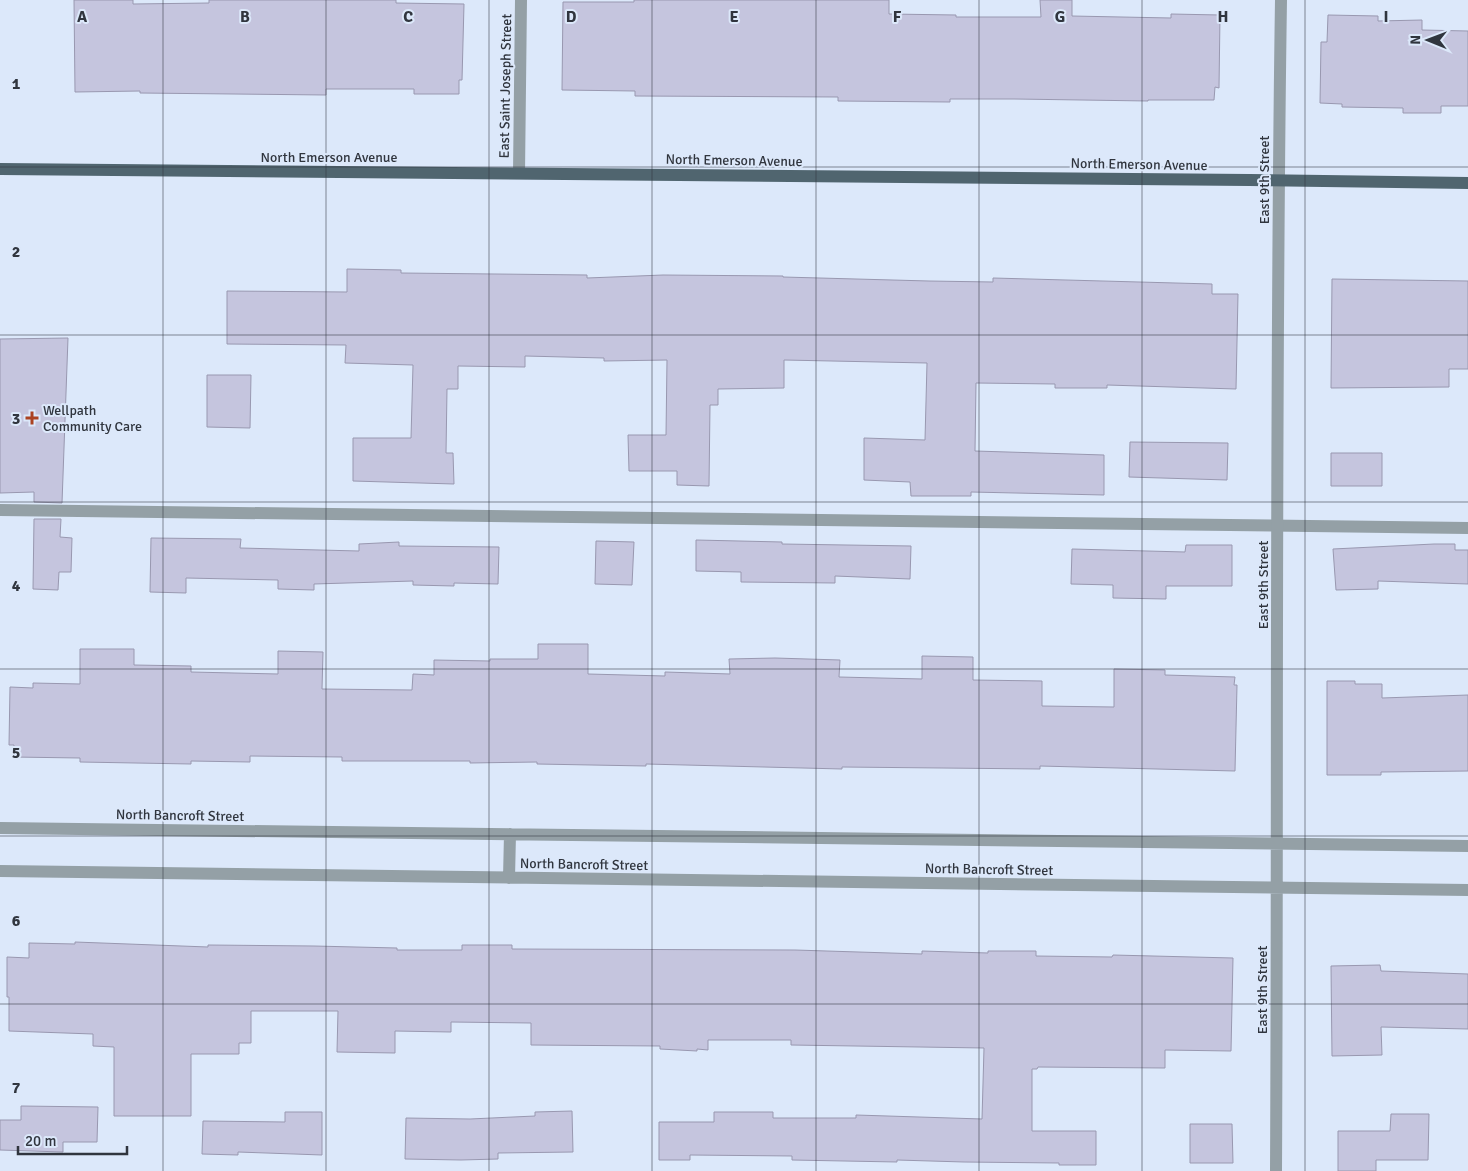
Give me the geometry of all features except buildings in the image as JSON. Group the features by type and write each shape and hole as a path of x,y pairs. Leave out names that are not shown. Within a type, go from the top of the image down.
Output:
{"main road":[{"name":"North Emerson Avenue","path":"0,169 1278,180 1468,184"}],"street":[{"name":"East Saint Joseph Street","path":"519,173 521,0"},
{"name":"East 9th Street","path":"1276,1171 1278,180 1281,0"},
{"path":"0,510 1468,528"},
{"name":"North Bancroft Street","path":"0,828 1468,846"},
{"name":"North Bancroft Street","path":"509,878 510,834"},
{"name":"North Bancroft Street","path":"0,871 1468,890"}],"place":[{"name":"Wellpath Community Care","path":"32,418"}]}
